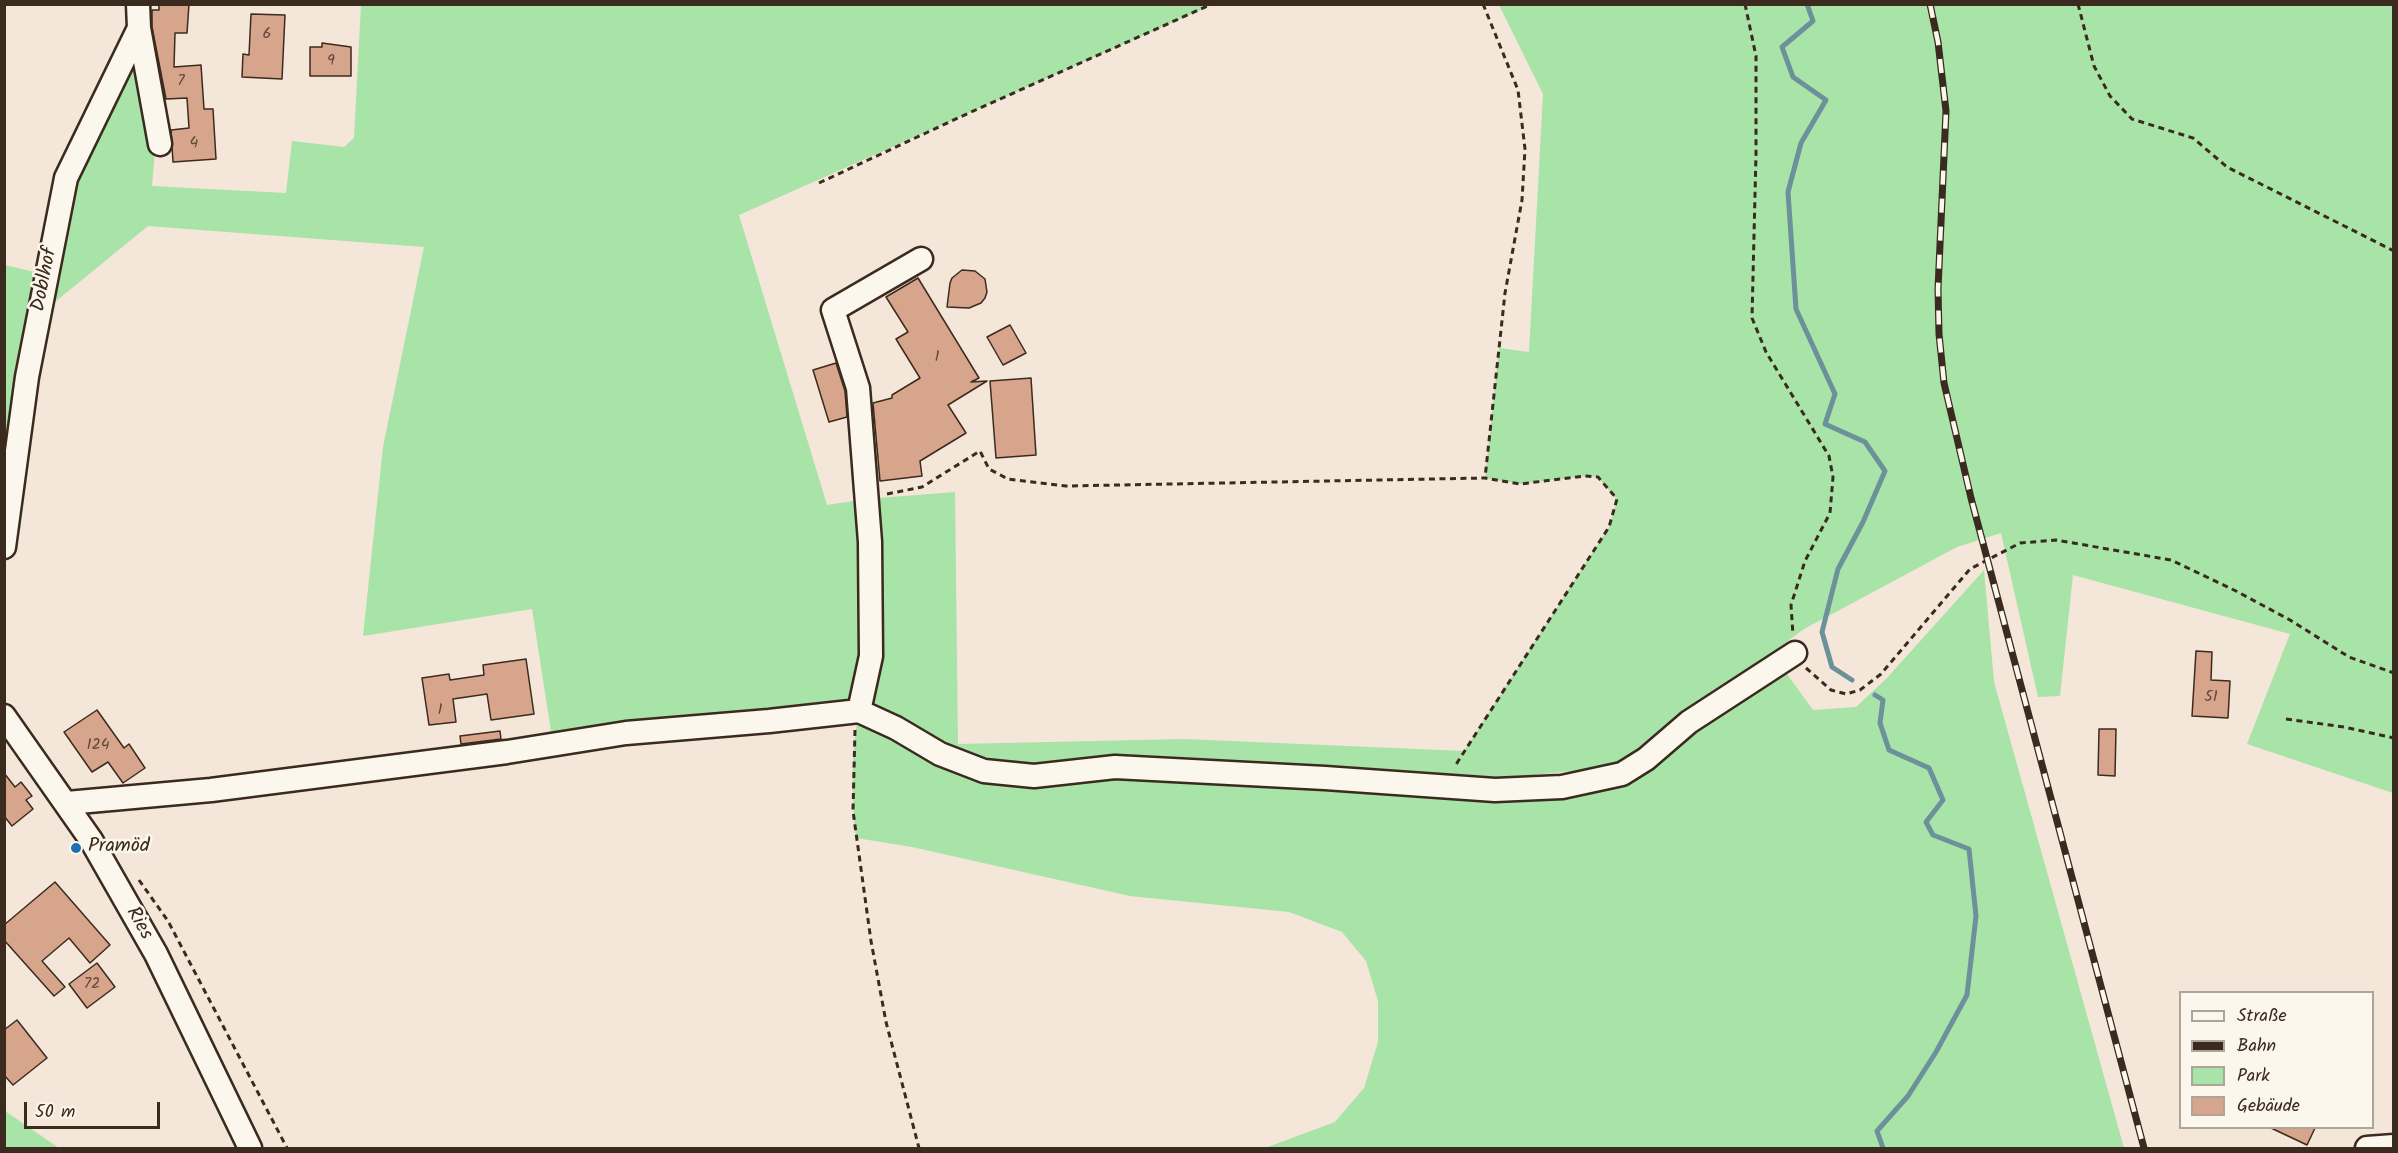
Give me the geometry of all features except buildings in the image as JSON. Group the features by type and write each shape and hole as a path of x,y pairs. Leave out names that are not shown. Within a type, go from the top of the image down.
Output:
{"street":[{"name":"Doblhof","path":"138,4 139,28 160,144"},
{"name":"Doblhof","path":"4,547 27,377 66,178 139,28"},
{"path":"859,711 871,656 870,542 858,388 833,310 921,260"},
{"path":"68,803 211,790 507,752 626,733 859,711 896,728 940,754 984,771 1034,776 1115,767 1484,789 1562,787 1622,774 1646,759 1689,722 1795,653"},
{"name":"Ries","path":"4,716 68,803 156,954 249,1147"},
{"path":"2367,1149 2394,1146"}],"path":[{"path":"819,183 1212,4"},
{"path":"1483,4 1518,90 1525,149 1522,200 1505,293 1485,478"},
{"path":"1745,4 1756,56 1752,318 1766,352 1829,456 1833,477 1830,513 1805,561 1791,605 1795,653 1802,664 1831,690 1846,694 1860,690 1881,674 1970,569 2020,543 2056,540 2171,560 2254,600 2349,657 2394,673"},
{"path":"2078,4 2094,66 2110,96 2133,119 2193,138 2227,167 2394,251"},
{"path":"866,499 922,487 980,451 989,469 1008,479 1066,486 1485,478 1520,483 1585,476 1598,477 1617,500 1609,527 1454,768"},
{"path":"859,711 855,731 853,788 855,829 871,941 886,1022 920,1149"},
{"path":"2286,719 2344,727 2394,738"},
{"path":"139,880 168,921 287,1149"}],"green space":[{"path":"361,5 1212,5 739,215 827,505 866,499 955,492 958,744 1184,739 1464,751 1609,527 1617,500 1598,477 1585,476 1520,484 1485,478 1499,348 1529,352 1543,94 1499,5 2393,5 2393,793 2247,744 2290,634 2073,575 2060,696 2038,697 2001,533 1957,547 1804,629 1617,766 1433,786 1622,774 1779,663 1813,710 1856,707 1886,679 1984,570 1994,682 2124,1148 1265,1148 1335,1122 1364,1088 1378,1042 1378,1001 1366,961 1342,932 1289,912 1130,896 912,847 856,838 853,774 854,742 859,711 553,744 532,609 363,636 383,447 424,247 148,226 39,315 5,547 5,265 47,275 66,178 139,28 155,150 152,186 286,193 292,141 344,147 354,138"},
{"path":"5,1111 59,1148 5,1148"}],"waterway":[{"path":"1807,4 1813,21 1782,47 1793,77 1826,100 1801,143 1788,192 1796,309 1835,394 1825,424 1865,442 1885,471 1863,522 1838,569 1822,632 1832,667 1852,680"},
{"path":"1875,695 1883,700 1880,723 1889,750 1929,768 1943,800 1926,822 1933,835 1969,849 1976,916 1967,995 1936,1052 1908,1096 1877,1131 1883,1148"}],"railway":[{"path":"1930,4 1938,42 1946,111 1938,289 1939,334 1944,383 1971,498 2144,1148"}],"place":[{"name":"Pramöd","path":"76,848"}]}
